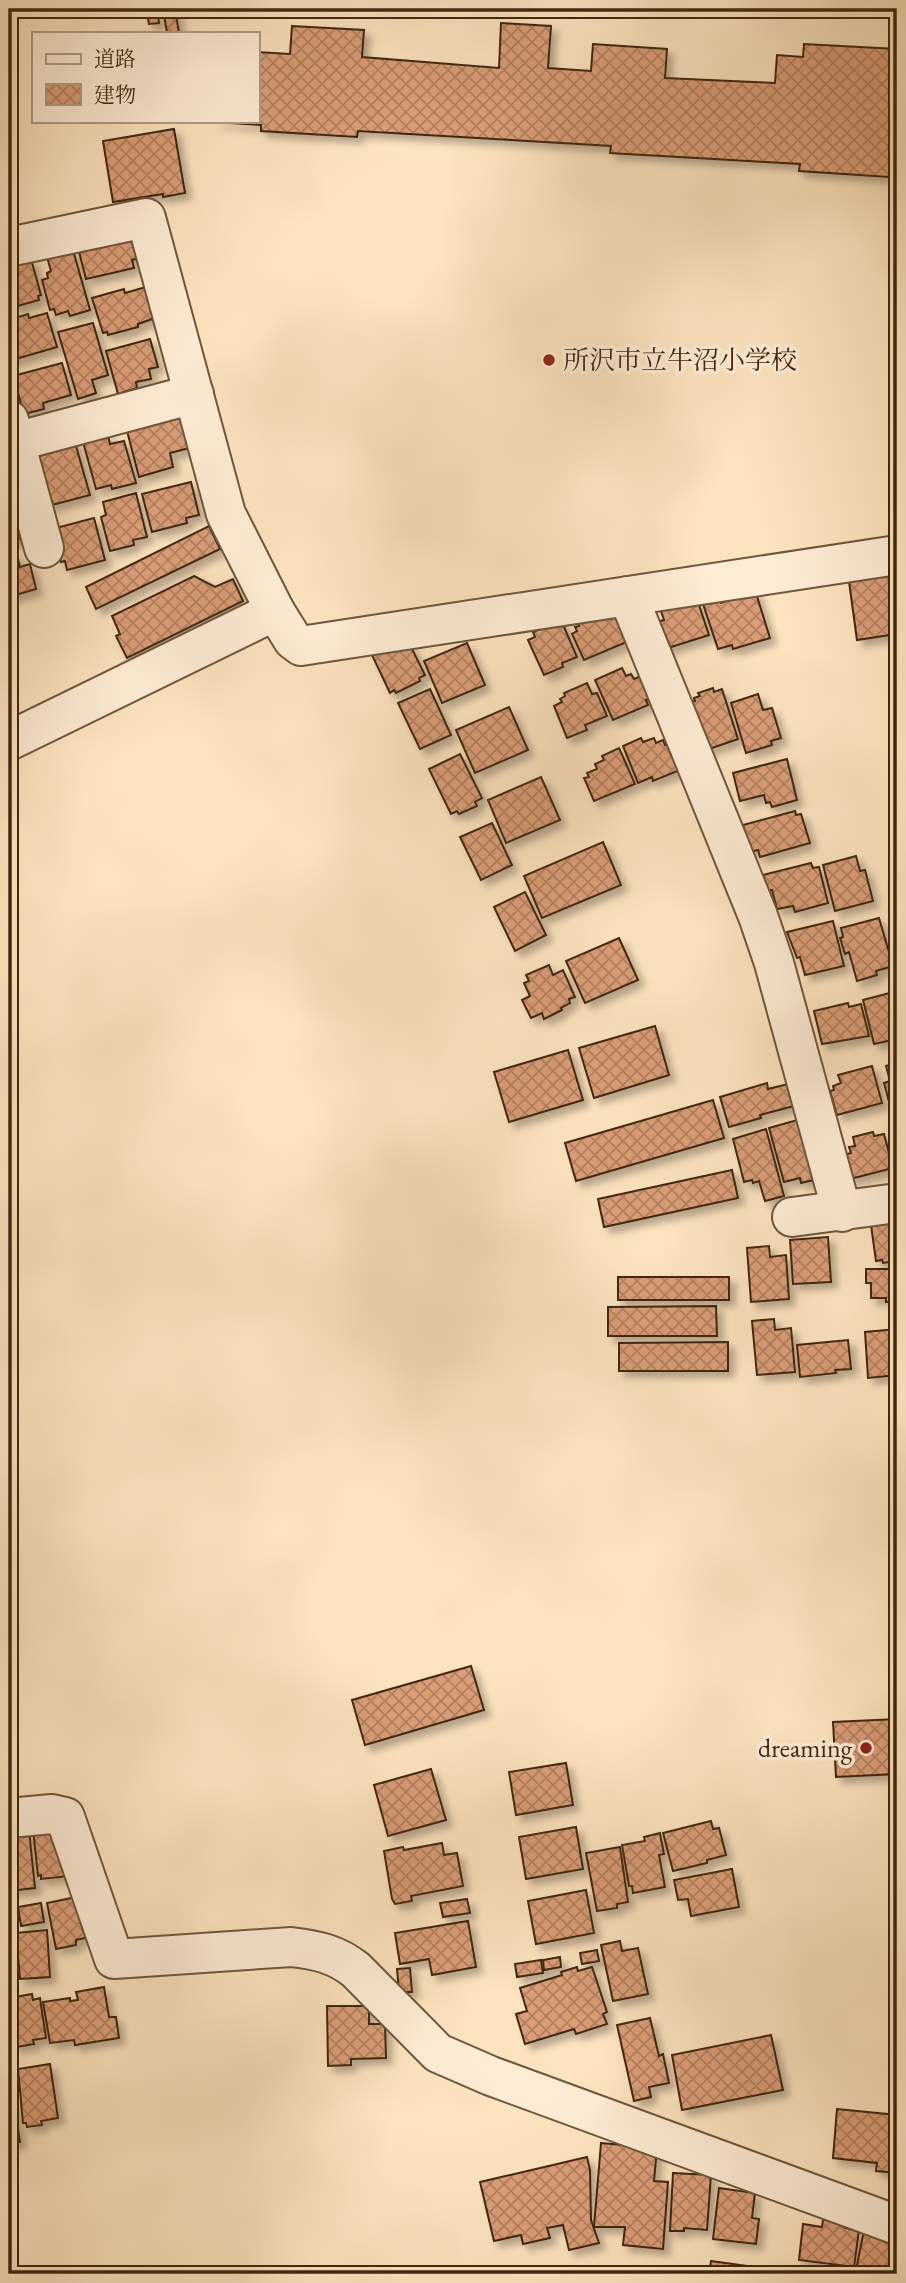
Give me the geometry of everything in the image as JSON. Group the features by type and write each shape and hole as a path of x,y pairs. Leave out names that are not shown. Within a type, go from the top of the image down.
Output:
{"street":[{"path":"9,247 146,219 226,514 275,611 293,640 301,646 897,555"},
{"path":"44,548 12,431 194,394"},
{"path":"628,596 753,904 774,963 842,1212"},
{"path":"9,741 275,611"},
{"path":"792,1217 897,1203"},
{"path":"9,1818 52,1814 65,1817 114,1959 291,1947 318,1950 342,1959 356,1970 438,2053 491,2076 897,2225"}],"building":[{"path":"146,9 157,9 159,23 149,24"},
{"path":"163,9 175,9 179,32 167,32"},
{"path":"501,23 551,26 548,68 591,71 593,44 667,49 665,78 775,83 777,55 803,57 804,44 897,49 889,177 799,171 800,164 610,153 611,146 358,131 357,137 261,131 261,125 214,122 259,122 259,52 290,54 292,26 364,30 362,57 499,68"},
{"path":"174,129 185,193 113,202 103,141"},
{"path":"132,235 143,257 132,260 134,268 86,279 78,248"},
{"path":"73,250 90,310 70,316 68,311 56,315 54,309 50,310 42,280 48,278 47,273 51,271 47,257"},
{"path":"31,259 41,295 38,296 39,300 14,307 12,302 9,303 9,265"},
{"path":"146,287 155,318 138,324 138,327 108,335 107,332 103,333 92,298 124,289 125,293"},
{"path":"47,313 57,347 9,361 9,320 28,314 29,318"},
{"path":"93,323 108,375 92,380 96,393 78,399 58,332"},
{"path":"150,339 158,367 149,369 151,379 136,382 137,388 118,394 106,351"},
{"path":"62,363 71,395 43,403 44,409 24,414 13,376"},
{"path":"184,412 193,447 170,453 173,467 139,477 126,427"},
{"path":"108,435 110,444 124,441 136,483 112,489 111,485 96,489 83,442"},
{"path":"74,439 90,495 48,506 38,469 43,468 39,456 58,451 56,444"},
{"path":"191,482 199,515 186,518 187,523 152,532 142,494"},
{"path":"136,493 147,537 133,540 134,545 110,551 101,517 106,515 103,502"},
{"path":"13,501 24,537 9,542 9,503"},
{"path":"94,518 105,560 67,570 65,561 61,562 57,547 56,528"},
{"path":"209,526 220,549 96,609 86,587"},
{"path":"17,555 20,567 30,564 36,589 9,597 9,557"},
{"path":"897,567 897,634 857,640 848,574"},
{"path":"194,576 215,587 233,579 243,601 127,658 116,636 120,634 112,616"},
{"path":"755,590 770,638 733,649 732,645 718,649 703,604 720,599 721,603"},
{"path":"688,601 698,602 709,635 665,649 656,622 664,620 661,611"},
{"path":"618,614 629,641 584,660 572,634 577,631 575,627 579,626 577,621"},
{"path":"561,620 577,657 544,675 528,640 535,637 533,632"},
{"path":"409,643 425,675 419,678 420,681 396,693 394,690 390,693 372,655 392,645"},
{"path":"467,643 485,685 442,703 424,661"},
{"path":"622,668 626,676 631,674 634,679 641,676 651,699 646,700 648,705 613,720 595,680"},
{"path":"587,683 592,694 597,693 607,716 585,725 587,730 567,738 554,706 562,702 560,699 565,696 564,693"},
{"path":"713,688 714,692 722,689 738,739 706,750 688,703 700,696 698,693"},
{"path":"430,689 451,735 420,749 398,703"},
{"path":"758,694 763,710 772,708 781,738 771,741 772,745 746,753 731,703"},
{"path":"509,707 528,750 475,773 456,730"},
{"path":"641,738 643,742 654,738 656,743 663,740 665,745 669,743 680,770 653,781 652,777 638,783 623,746"},
{"path":"619,748 635,784 594,801 584,778 589,777 587,773 597,769 595,764 604,760 602,756"},
{"path":"460,754 482,798 475,802 477,806 459,814 457,811 451,814 429,769"},
{"path":"787,759 797,800 772,807 770,802 766,803 764,795 740,801 733,773"},
{"path":"541,777 560,820 506,843 488,800"},
{"path":"795,811 796,815 801,814 810,843 760,857 758,850 750,852 743,825"},
{"path":"492,823 512,865 481,880 460,837"},
{"path":"603,842 621,885 542,918 524,876"},
{"path":"856,856 860,871 865,870 873,901 835,911 823,865"},
{"path":"811,863 813,868 819,867 828,903 795,912 793,906 777,909 772,890 767,891 763,875"},
{"path":"525,892 546,935 515,951 494,907"},
{"path":"879,918 893,966 876,971 877,975 857,981 849,952 845,954 840,938 843,937 841,928"},
{"path":"833,921 844,966 805,975 800,957 797,958 787,932"},
{"path":"619,938 638,980 585,1003 566,961"},
{"path":"549,965 553,975 563,970 575,997 569,999 570,1003 561,1008 562,1010 544,1019 542,1013 531,1018 522,1000 530,996 524,983 529,981 526,975"},
{"path":"897,991 897,1042 893,1044 892,1040 874,1044 863,1000"},
{"path":"848,1003 849,1007 861,1004 869,1036 822,1044 814,1011"},
{"path":"655,1026 669,1075 594,1098 579,1048"},
{"path":"568,1050 583,1100 509,1122 494,1072"},
{"path":"897,1059 897,1112 892,1113 884,1083 890,1081 886,1066 896,1063"},
{"path":"872,1066 882,1103 837,1115 830,1091 834,1090 833,1086 841,1083 838,1075"},
{"path":"767,1083 768,1089 788,1084 794,1106 729,1127 720,1097"},
{"path":"713,1100 724,1138 576,1181 565,1143"},
{"path":"801,1119 818,1179 801,1183 800,1178 784,1182 769,1128"},
{"path":"766,1129 784,1196 765,1201 759,1181 744,1182 733,1139"},
{"path":"873,1132 874,1136 884,1134 893,1168 850,1179 843,1155 851,1153 849,1147 855,1146 853,1137"},
{"path":"732,1170 738,1198 604,1227 598,1199"},
{"path":"897,1221 897,1261 876,1261 871,1225"},
{"path":"828,1237 831,1282 793,1284 790,1240"},
{"path":"769,1246 770,1257 786,1255 789,1299 751,1302 747,1248"},
{"path":"866,1269 897,1269 897,1302 886,1302 886,1298 871,1298 871,1283 866,1283"},
{"path":"618,1277 729,1277 729,1300 618,1300"},
{"path":"716,1306 717,1336 608,1336 608,1307"},
{"path":"774,1319 775,1330 791,1328 795,1372 757,1375 752,1321"},
{"path":"897,1329 897,1375 868,1378 865,1332"},
{"path":"848,1340 851,1369 800,1377 797,1345"},
{"path":"728,1342 728,1371 619,1371 619,1343"},
{"path":"471,1666 484,1710 365,1745 352,1700"},
{"name":"dreaming","path":"897,1719 897,1774 836,1777 833,1722"},
{"path":"566,1763 573,1805 516,1815 509,1772"},
{"path":"431,1769 446,1820 388,1836 374,1785"},
{"path":"711,1821 713,1829 719,1828 726,1855 707,1860 707,1863 673,1871 663,1833"},
{"path":"576,1827 583,1869 526,1879 519,1837"},
{"path":"33,1829 58,1830 70,1876 41,1879 41,1875 38,1876"},
{"path":"29,1830 35,1888 9,1891 9,1833"},
{"path":"660,1833 664,1854 659,1855 665,1887 633,1893 632,1886 629,1886 622,1845 645,1841 644,1837"},
{"path":"442,1843 444,1855 457,1853 463,1886 411,1896 412,1901 395,1904 384,1851"},
{"path":"620,1847 628,1902 617,1904 617,1908 597,1911 586,1853"},
{"path":"732,1869 739,1907 691,1916 688,1899 678,1900 674,1880"},
{"path":"586,1890 594,1933 536,1944 528,1901"},
{"path":"81,1896 89,1937 76,1940 76,1945 56,1949 47,1903"},
{"path":"467,1899 470,1913 443,1917 440,1903"},
{"path":"41,1903 44,1922 21,1926 18,1907"},
{"path":"468,1921 476,1967 432,1975 429,1959 400,1964 395,1933"},
{"path":"47,1930 50,1977 20,1979 16,1933"},
{"path":"620,1941 622,1951 638,1948 648,1994 613,2001 601,1945"},
{"path":"597,1950 599,1961 582,1964 580,1953"},
{"path":"560,1957 561,1967 544,1970 543,1960"},
{"path":"541,1960 543,1973 517,1977 515,1964"},
{"path":"577,1967 578,1971 592,1967 607,2012 603,2014 607,2024 576,2034 574,2029 525,2044 516,2014 527,2011 520,1988 562,1975 561,1972"},
{"path":"410,1968 412,1992 399,1992 397,1969"},
{"path":"104,1987 109,2017 116,2017 119,2038 75,2045 74,2040 50,2043 43,2002 70,1998 70,2001 78,2000 76,1992"},
{"path":"32,1994 33,2000 40,1998 46,2038 33,2040 34,2044 16,2047 15,2042 11,2043 9,2030 9,1998"},
{"path":"327,2006 369,2006 369,2024 385,2024 386,2058 351,2059 351,2065 328,2066"},
{"path":"650,2018 659,2056 663,2054 669,2083 649,2087 651,2097 634,2101 617,2025"},
{"path":"771,2035 783,2090 682,2110 672,2055"},
{"path":"50,2064 58,2118 41,2121 42,2125 27,2127 26,2123 23,2123 18,2069"},
{"path":"13,2098 20,2142 9,2144 9,2099"},
{"path":"837,2109 897,2115 897,2173 876,2171 877,2163 833,2158"},
{"path":"601,2143 657,2148 654,2181 668,2182 663,2249 623,2245 625,2227 594,2227"},
{"path":"587,2157 590,2170 591,2220 599,2243 569,2250 563,2225 547,2228 550,2238 523,2244 521,2235 494,2241 480,2182"},
{"path":"673,2173 711,2175 707,2230 684,2228 684,2231 670,2231"},
{"path":"719,2188 755,2193 752,2218 759,2219 756,2244 713,2239"},
{"path":"823,2219 846,2221 845,2228 859,2230 854,2267 799,2260 803,2224 822,2227"},
{"path":"864,2230 892,2240 890,2250 897,2252 896,2274 856,2270"},
{"path":"711,2261 748,2266 747,2274 709,2274"}],"place":[{"name":"所沢市立牛沼小学校","path":"549,360"},
{"name":"dreaming","path":"866,1748"}]}
